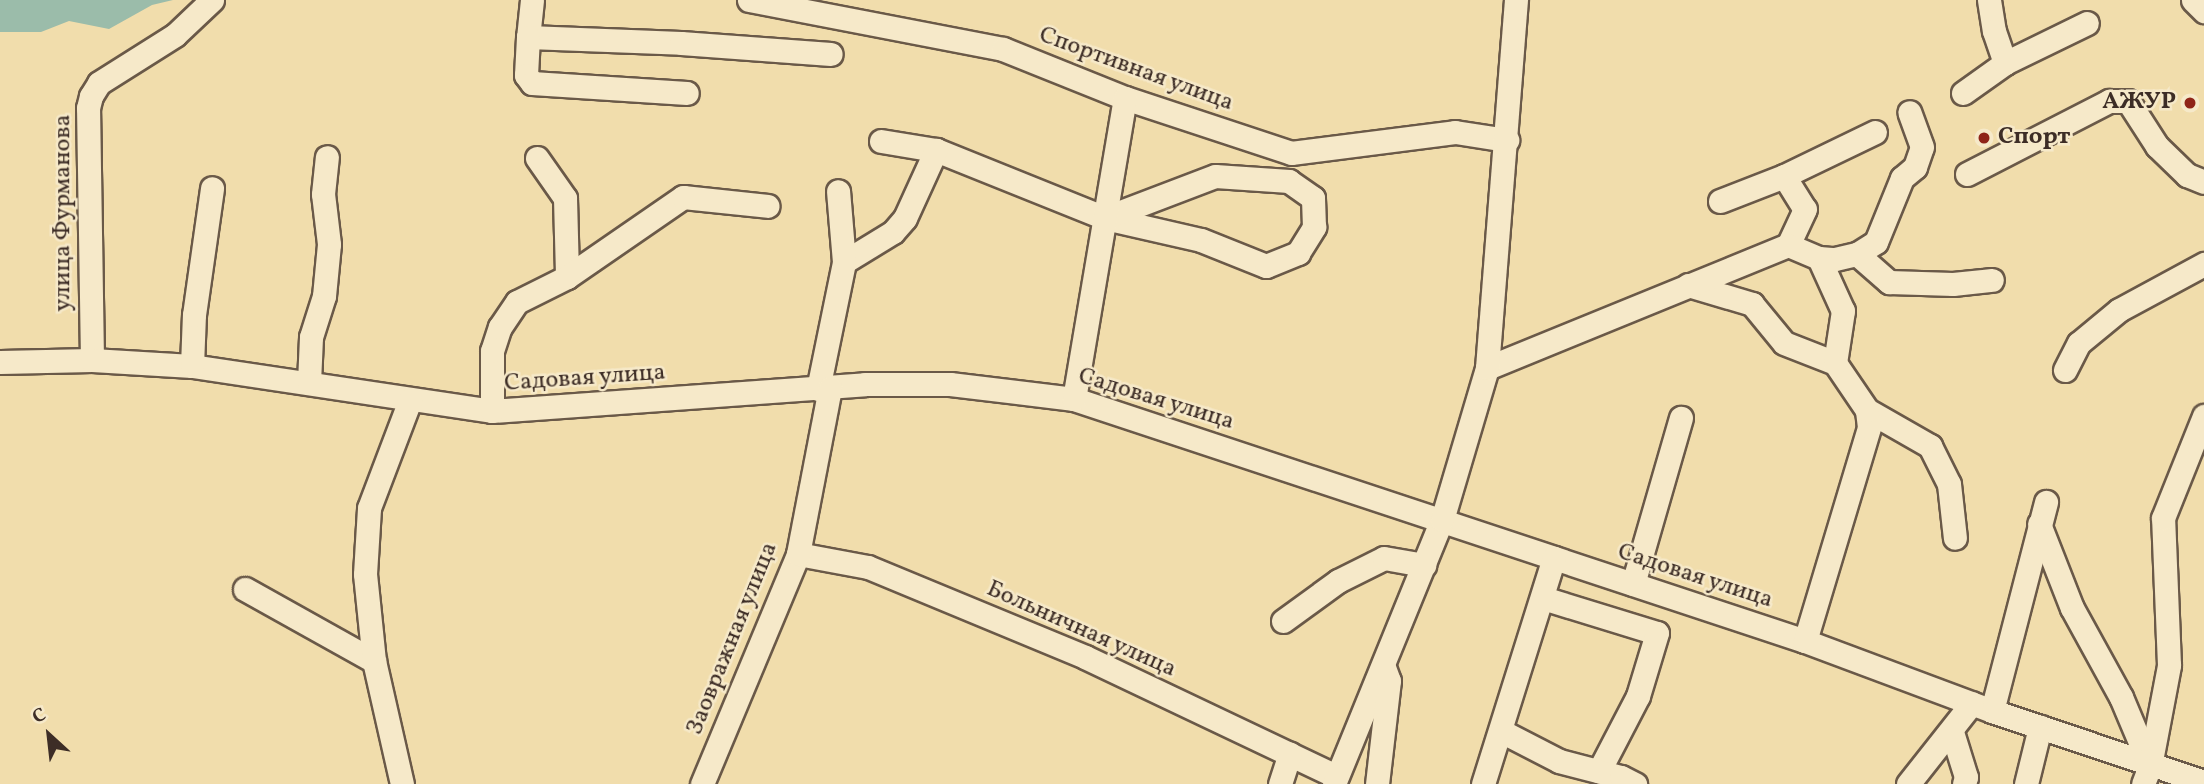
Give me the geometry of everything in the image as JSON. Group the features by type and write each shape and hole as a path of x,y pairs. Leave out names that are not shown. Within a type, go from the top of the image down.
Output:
{"street":[{"name":"улица Фурманова","path":"92,360 88,108 91,96 99,83 174,34 212,0"},
{"path":"532,0 526,75 532,83 687,93"},
{"name":"Спортивная улица","path":"749,0 1003,49 1125,98 1292,153 1455,132 1507,140"},
{"name":"Больничная улица","path":"798,554 867,567 1085,657 1290,754 1335,780 1442,520 1487,368 1516,0"},
{"path":"1989,0 1994,31 2005,63"},
{"path":"2193,0 2204,11"},
{"path":"1963,93 2005,63 2087,23"},
{"path":"528,37 681,43 831,54"},
{"path":"1074,399 1125,98"},
{"path":"1967,174 2109,101 2128,101 2157,146 2186,175 2204,181"},
{"path":"1788,245 1819,258 1835,259 1857,254 1876,242 1902,178 1915,167 1922,148 1909,112"},
{"path":"1720,201 1784,176 1875,132"},
{"path":"881,141 936,150 1105,218 1201,240 1266,266 1298,253 1314,227 1313,198 1290,181 1215,176 1105,218"},
{"path":"844,262 893,232 905,218 936,150"},
{"path":"309,383 311,337 324,296 329,244 323,194 327,157"},
{"path":"537,158 565,198 567,277"},
{"path":"1487,368 1788,245 1805,209 1784,176"},
{"path":"192,366 194,315 212,188"},
{"name":"Заовражная улица","path":"702,784 798,554 844,262 838,191"},
{"path":"492,411 492,351 500,327 517,303 567,277 683,197 768,206"},
{"path":"1857,254 1889,282 1953,284 1992,280"},
{"path":"1819,258 1843,311 1835,363"},
{"path":"2065,370 2079,343 2119,310 2141,295 2204,264"},
{"path":"1688,285 1752,304 1784,343 1835,363 1867,410 1870,427 1805,640"},
{"name":"Садовая улица","path":"0,362 92,360 192,366 492,411 824,389 950,384 1074,399 1805,640 2040,727 2146,775 2204,782"},
{"path":"402,784 374,660 365,574 369,508 410,400"},
{"path":"1867,410 1930,446 1948,484 1955,538"},
{"path":"2146,775 2169,665 2163,518 2204,415"},
{"path":"1633,584 1681,418"},
{"path":"1908,784 1952,732 1982,707 2043,513 2072,608 2122,697 2146,775"},
{"path":"1283,621 1338,581 1384,558 1424,565"},
{"path":"1483,784 1555,558"},
{"path":"245,589 374,660"},
{"path":"1543,598 1657,633 1638,696 1599,771"},
{"path":"1377,784 1389,681 1383,665"},
{"path":"2026,784 2040,727"},
{"path":"1501,731 1559,761 1635,784"},
{"path":"1952,732 1966,778 1964,784"},
{"path":"1280,784 1290,754"}],"shaded area":[{"path":"0,0 173,0 152,5 109,29 69,21 41,32 0,32"}],"place":[{"name":"АЖУР","path":"2190,103"},
{"name":"Спорт","path":"1984,138"}]}
